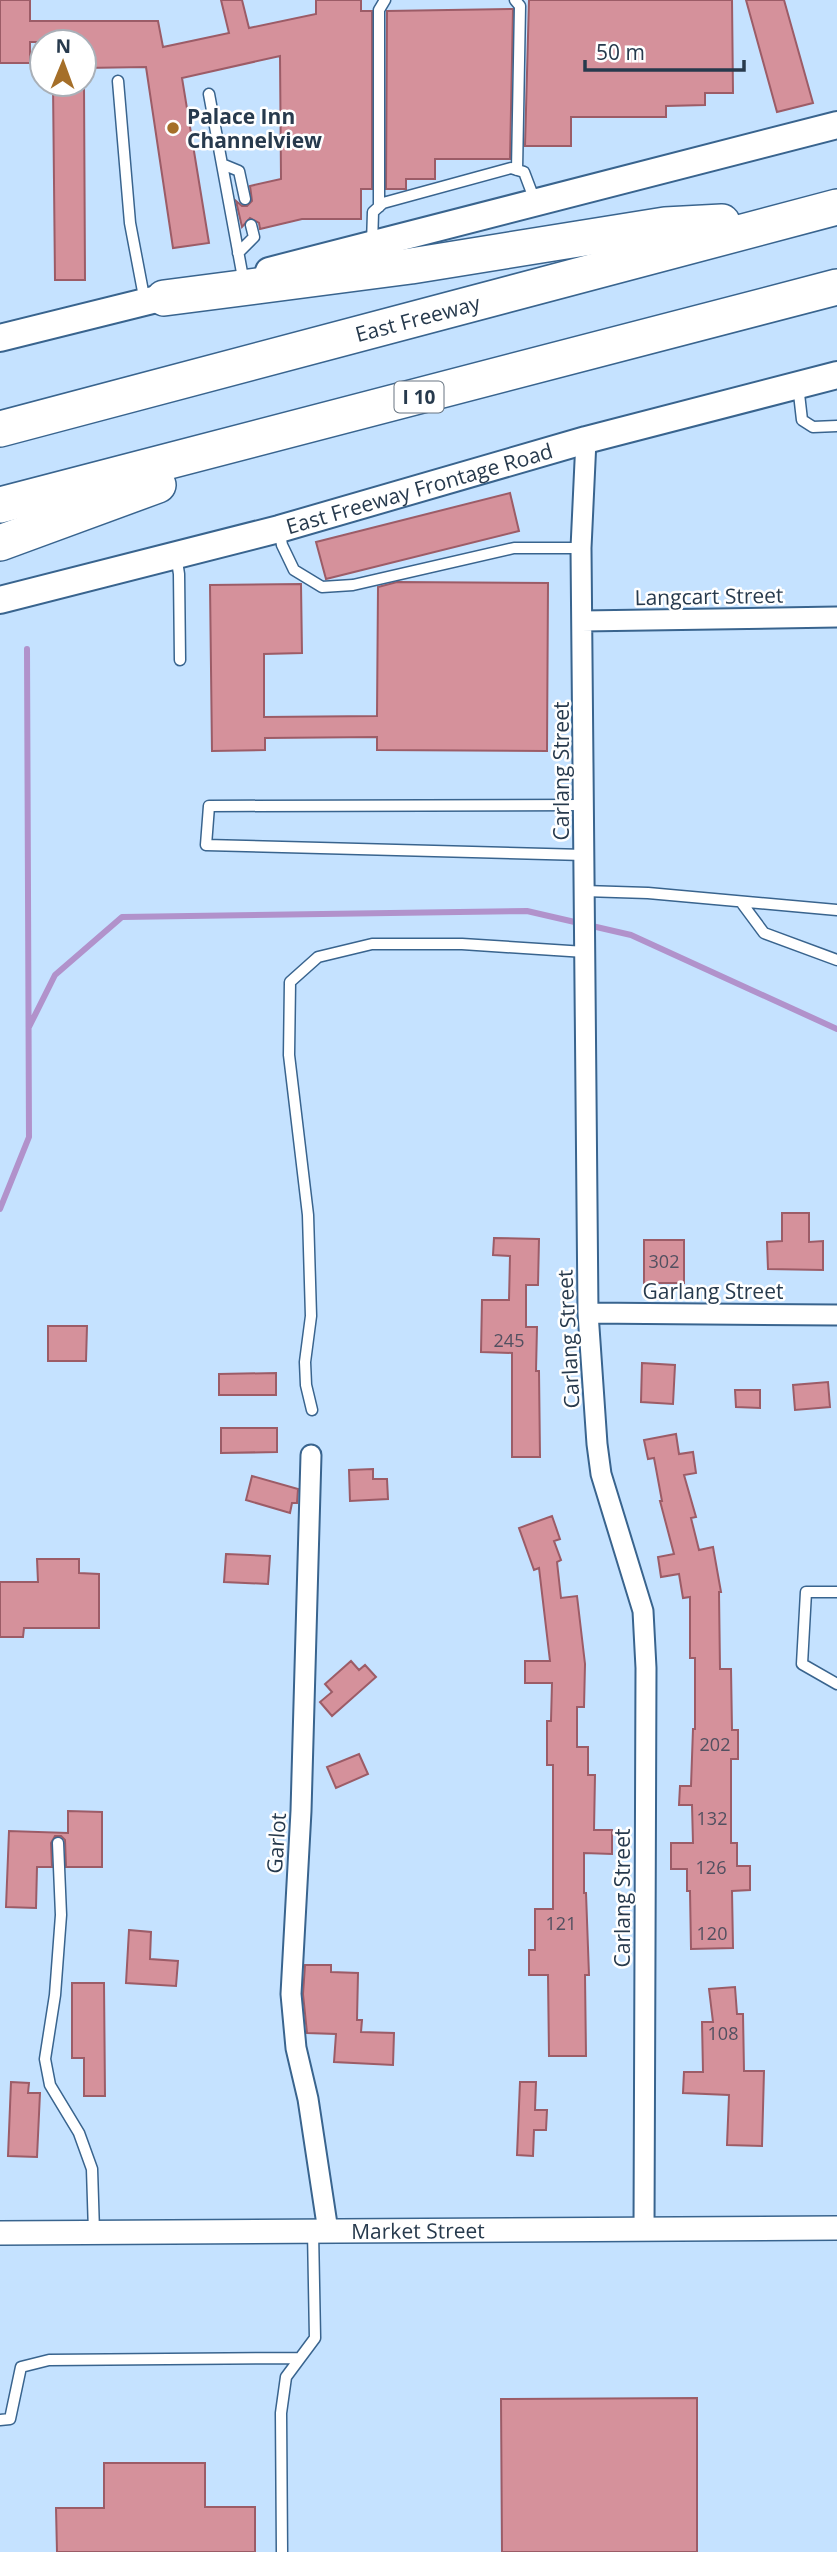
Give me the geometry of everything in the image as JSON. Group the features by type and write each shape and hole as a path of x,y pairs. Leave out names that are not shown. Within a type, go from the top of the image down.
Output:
{"highway":[{"name":"East Freeway","path":"0,429 837,207"},
{"path":"155,300 411,266 665,225 788,219"},
{"name":"I 10","path":"0,505 837,287"},
{"path":"0,542 347,415"}],"main road":[{"path":"0,338 155,300 240,265 372,245 837,125"},
{"name":"East Freeway Frontage Road","path":"0,600 279,529 586,440 837,375"}],"street":[{"name":"Carlang Street","path":"586,440 581,548 588,1313 601,1474 643,1611 646,1668 644,2229"},
{"name":"Langcart Street","path":"582,621 837,617"},
{"name":"Garlang Street","path":"588,1313 837,1315"},
{"name":"Garlot","path":"311,1455 301,1811 291,1994 296,2048 308,2099 321,2231"},
{"name":"Market Street","path":"0,2233 837,2228"}],"lane":[{"path":"379,207 379,10 385,0"},
{"path":"515,0 520,6 517,170"},
{"path":"118,81 130,223 155,300"},
{"path":"209,94 240,265"},
{"path":"222,164 239,171 245,199"},
{"path":"372,245 373,212 383,203 511,168 524,172 536,203"},
{"path":"240,265 254,237 251,225"},
{"path":"798,385 802,420 813,427 837,425"},
{"path":"279,529 282,545 294,570 322,587 353,585 514,548 581,548"},
{"path":"176,555 179,574 180,660"},
{"path":"583,805 209,806 206,845 584,855"},
{"path":"584,891 649,893 837,910"},
{"path":"741,902 764,933 837,960"},
{"path":"312,1410 306,1385 305,1362 311,1317 308,1214 289,1055 290,982 318,957 372,944 462,944 585,952"},
{"path":"837,1592 806,1592 802,1664 837,1684"},
{"path":"58,1843 61,1914 55,1995 45,2059 50,2085 79,2133 92,2169 94,2232"},
{"path":"282,2552 281,2413 286,2377 315,2338 315,2284 321,2231"},
{"path":"0,2420 10,2419 21,2367 50,2360 300,2358"}],"building":[{"path":"0,0 30,0 30,21 158,21 163,47 229,33 221,0 242,0 249,28 316,14 316,0 361,0 361,11 372,11 372,189 361,189 361,219 302,219 260,229 259,223 250,218 242,227 236,201 247,206 252,201 250,186 281,179 280,56 182,78 209,243 173,248 146,67 98,68 98,28 28,28 28,63 0,63"},
{"path":"529,0 732,0 733,93 705,93 705,105 666,106 666,117 571,117 571,146 525,146"},
{"path":"746,0 784,0 813,103 777,112"},
{"path":"513,9 510,159 435,159 435,179 406,179 406,189 386,189 387,11"},
{"path":"53,98 84,98 85,280 55,280"},
{"path":"510,493 519,531 326,579 316,542"},
{"path":"397,582 548,583 547,751 377,750 377,737 265,738 265,750 212,751 210,585 301,584 302,653 264,654 264,717 377,716 378,587"},
{"path":"782,1213 809,1213 809,1242 823,1241 823,1270 768,1269 767,1242 782,1241"},
{"path":"494,1238 539,1239 538,1285 526,1285 526,1327 537,1327 540,1457 512,1457 512,1353 481,1352 482,1300 509,1300 510,1256 493,1255"},
{"path":"644,1240 684,1240 684,1283 644,1283"},
{"path":"48,1326 87,1326 86,1361 48,1361"},
{"path":"642,1363 675,1365 673,1404 641,1402"},
{"path":"276,1373 276,1395 219,1395 219,1374"},
{"path":"828,1382 830,1407 795,1410 793,1385"},
{"path":"735,1390 760,1390 760,1408 736,1407"},
{"path":"221,1428 277,1428 277,1452 221,1453"},
{"path":"676,1434 679,1454 693,1452 696,1473 684,1475 696,1517 691,1518 699,1550 713,1547 721,1592 720,1669 731,1669 732,1730 738,1730 738,1759 731,1759 731,1843 737,1843 737,1866 750,1866 750,1890 732,1891 733,1948 691,1949 687,1869 671,1869 671,1843 693,1843 692,1805 679,1805 680,1786 691,1786 695,1729 695,1658 690,1658 690,1597 683,1598 679,1574 661,1577 658,1557 674,1554 660,1501 654,1458 648,1459 644,1440"},
{"path":"373,1469 373,1479 387,1479 388,1499 350,1501 349,1470"},
{"path":"252,1476 298,1489 297,1503 292,1503 290,1513 246,1500"},
{"path":"552,1516 560,1539 554,1541 561,1560 557,1562 561,1598 577,1596 585,1664 584,1707 577,1707 577,1747 588,1747 588,1775 595,1775 594,1830 612,1830 612,1854 584,1853 589,1975 585,1975 586,2056 549,2056 548,1975 529,1975 529,1950 535,1950 535,1909 553,1909 553,1765 547,1765 547,1721 551,1721 552,1683 525,1683 525,1661 550,1661 539,1568 534,1570 519,1528"},
{"path":"226,1554 270,1556 268,1584 224,1582"},
{"path":"37,1559 79,1559 79,1573 99,1574 99,1628 24,1628 23,1637 0,1637 0,1582 38,1582"},
{"path":"351,1661 359,1670 365,1665 376,1677 332,1716 320,1702 332,1692 325,1684"},
{"path":"359,1754 368,1774 336,1788 327,1767"},
{"path":"68,1811 102,1812 102,1867 66,1867 65,1840 61,1836 55,1836 51,1843 52,1867 37,1867 36,1908 6,1907 9,1831 68,1833"},
{"path":"129,1930 151,1932 150,1959 178,1961 176,1986 126,1983"},
{"path":"305,1965 331,1965 331,1972 358,1973 357,2020 362,2020 361,2032 394,2033 393,2065 334,2062 336,2034 307,2033 303,1994"},
{"path":"72,1983 104,1983 105,2096 84,2096 84,2058 72,2058"},
{"path":"735,1987 737,2014 743,2014 744,2071 764,2071 762,2146 727,2145 729,2095 683,2093 684,2072 703,2072 702,2022 713,2022 709,1989"},
{"path":"11,2082 29,2083 28,2093 40,2093 37,2157 8,2156"},
{"path":"520,2082 536,2082 535,2110 547,2110 546,2130 534,2130 533,2156 517,2155"},
{"path":"697,2398 697,2552 502,2552 501,2399"},
{"path":"104,2463 205,2463 205,2507 255,2507 255,2552 57,2552 56,2508 104,2508"}],"waterway":[{"path":"0,1209 29,1137 27,649"},
{"path":"29,1027 55,975 122,917 527,911 631,935 837,1029"}],"place":[{"name":"Palace Inn Channelview","path":"173,128"}]}
